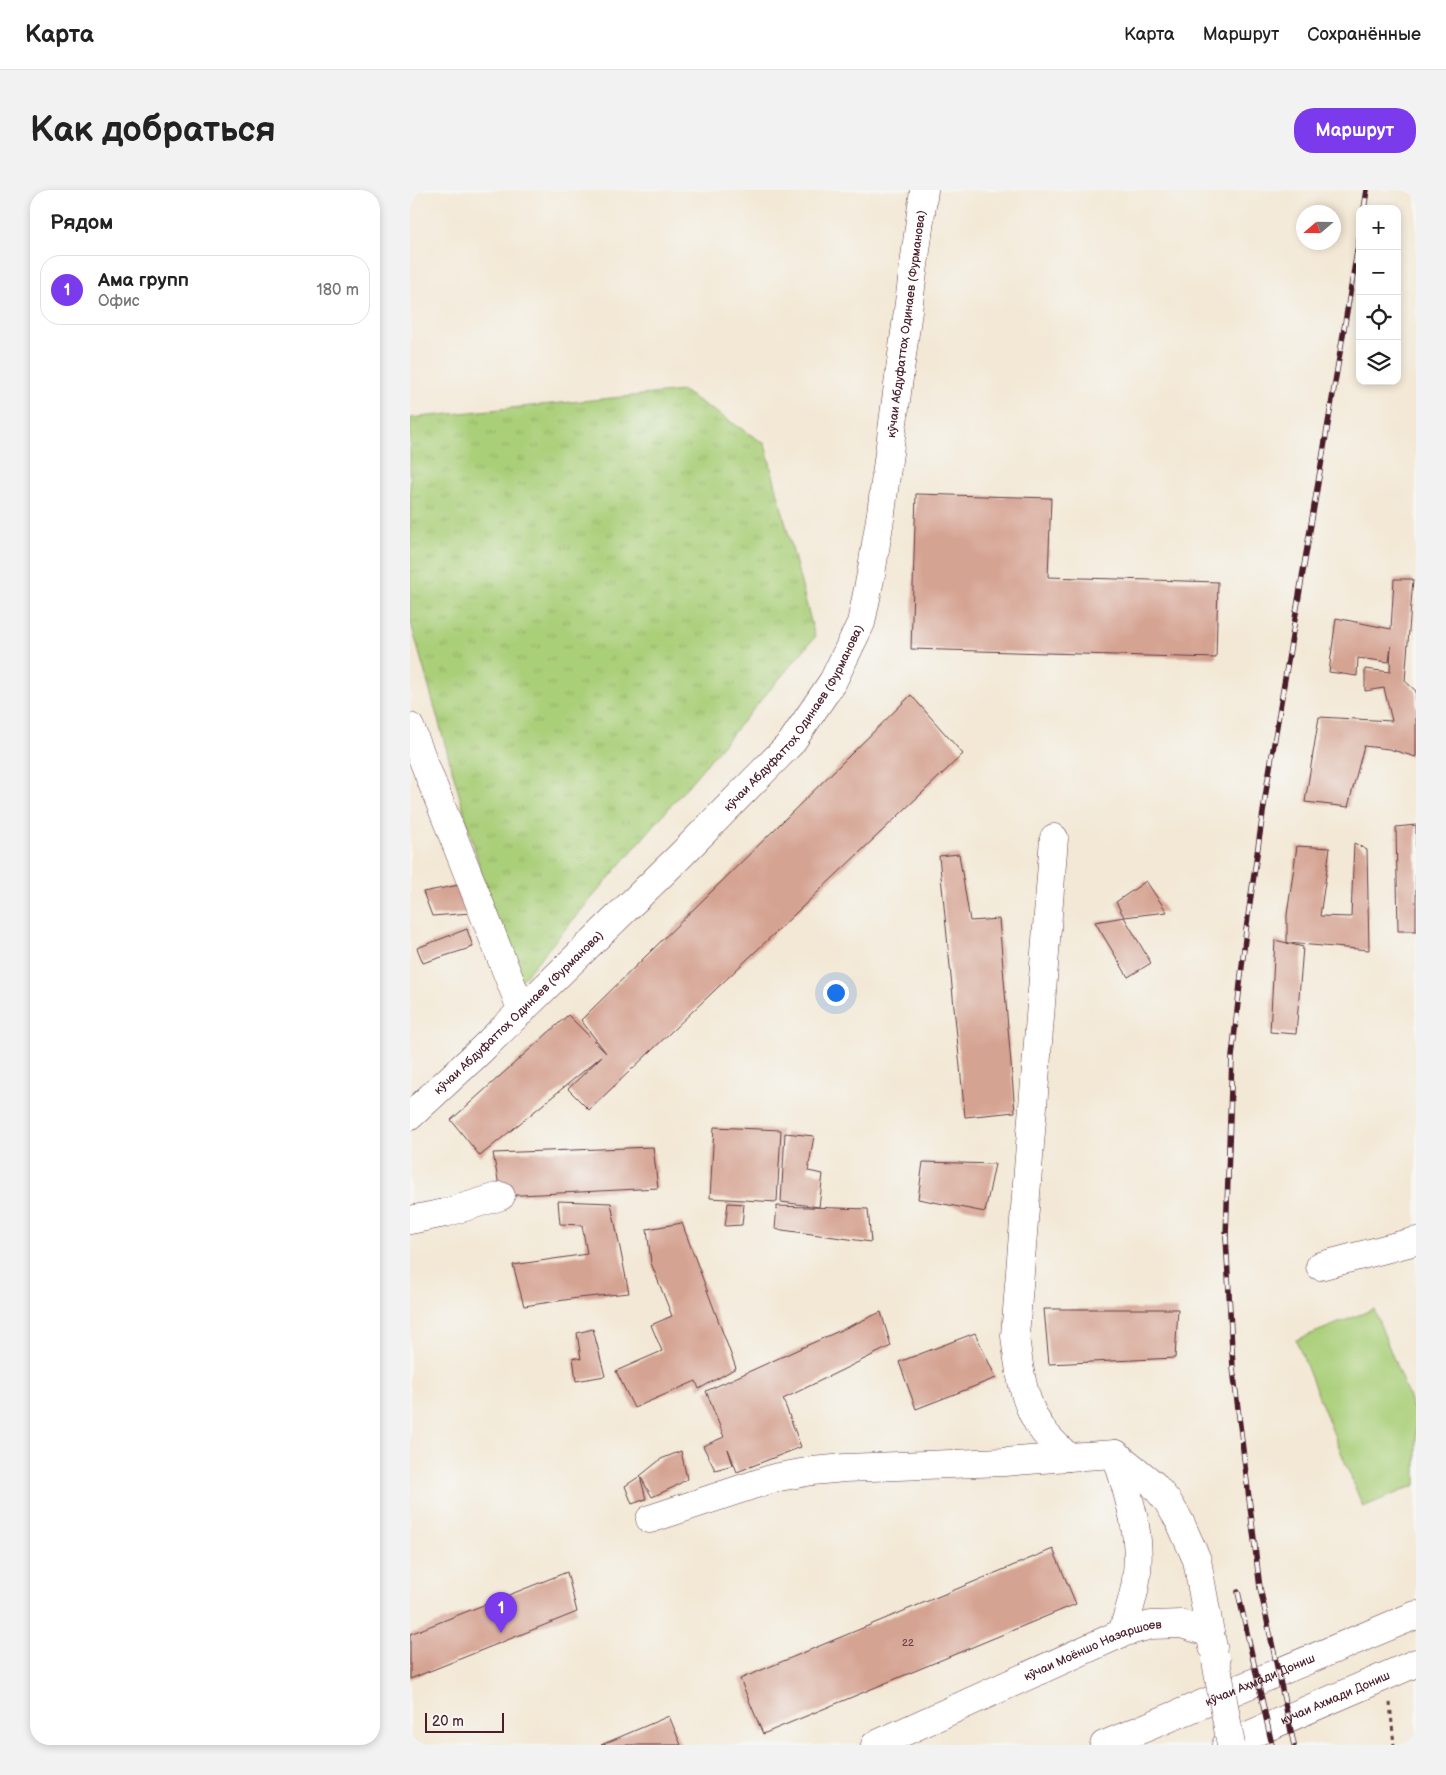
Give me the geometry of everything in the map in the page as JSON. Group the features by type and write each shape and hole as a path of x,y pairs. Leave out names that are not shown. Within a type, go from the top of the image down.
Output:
{"street":[{"name":"кӯчаи Абдуфаттоҳ Одинаев (Фурманова)","path":"410,1116 680,856 791,743 833,681 861,623 871,574 882,513 924,190"},
{"path":"410,727 522,1010"},
{"path":"1054,838 1015,1336 1020,1374 1030,1406 1043,1431 1068,1457"},
{"path":"410,1220 445,1213 501,1196"},
{"path":"1320,1266 1416,1241"},
{"path":"1116,1454 1134,1516 1138,1551 1136,1581 1122,1633"},
{"path":"650,1519 774,1478 812,1471 1004,1462 1116,1454 1153,1484 1168,1502 1180,1522 1197,1560 1231,1745"},
{"name":"кӯчаи Аҳмади Дониш","path":"1104,1745 1416,1615"},
{"name":"кӯчаи Моёншо Назаршоев","path":"875,1745 1122,1633 1151,1625 1181,1624 1210,1633"},
{"name":"кучаи Ахмади Дониш","path":"1226,1745 1416,1663"}],"path":[{"path":"1390,1700 1394,1745"}],"green space":[{"path":"683,391 765,444 815,637 514,989 410,620 410,418"},
{"path":"1374,1309 1416,1416 1416,1485 1363,1507 1296,1340"}],"building":[{"path":"916,494 1051,498 1048,577 1218,582 1216,658 911,649"},
{"path":"1394,579 1413,579 1405,681 1416,691 1416,757 1389,749 1364,746 1348,807 1305,802 1319,717 1392,721 1384,688 1365,691 1365,669 1390,672 1391,646 1389,662 1358,658 1357,676 1329,672 1336,618 1391,629"},
{"path":"911,695 963,754 589,1110 568,1089 602,1056 480,1156 451,1120 568,1015 606,1053 581,1020"},
{"path":"1416,825 1416,931 1398,931 1396,827"},
{"path":"1354,843 1367,850 1369,950 1287,943 1287,915 1297,846 1330,848 1320,916 1351,917"},
{"path":"959,854 970,921 999,919 1015,1112 965,1117 939,856"},
{"path":"1146,881 1167,912 1124,917 1116,902"},
{"path":"459,885 471,913 432,916 423,892"},
{"path":"1124,917 1151,963 1128,977 1095,922"},
{"path":"467,929 473,947 423,963 417,948"},
{"path":"1275,940 1303,947 1296,1034 1270,1032"},
{"path":"714,1127 781,1130 777,1202 710,1198"},
{"path":"785,1133 814,1136 808,1171 823,1174 819,1207 781,1202"},
{"path":"653,1147 658,1188 501,1196 493,1153"},
{"path":"923,1162 995,1164 985,1212 918,1199"},
{"path":"558,1201 611,1203 629,1293 524,1306 513,1265 587,1254 582,1225 560,1224"},
{"path":"728,1203 744,1204 742,1225 725,1226"},
{"path":"777,1206 868,1209 871,1242 775,1229"},
{"path":"682,1223 736,1368 699,1389 696,1381 634,1408 616,1371 662,1351 651,1325 672,1316 651,1263 647,1229"},
{"path":"1044,1309 1178,1309 1175,1358 1049,1364"},
{"path":"881,1312 891,1346 783,1399 801,1447 737,1472 728,1449 733,1465 715,1470 703,1446 724,1437 706,1391"},
{"path":"593,1329 605,1376 576,1381 573,1357 581,1359 577,1333"},
{"path":"975,1333 996,1378 916,1409 899,1362"},
{"path":"681,1451 687,1479 652,1497 640,1476 661,1459"},
{"path":"640,1476 646,1499 632,1504 625,1486"},
{"path":"1053,1549 1076,1604 763,1734 740,1679"},
{"path":"567,1572 577,1612 410,1679 410,1634"},
{"path":"669,1716 681,1745 601,1745"}],"railway":[{"path":"1365,205 1367,190"},
{"path":"1294,1745 1260,1588 1233,1368 1226,1237 1232,1057 1246,930 1267,785 1357,250"},
{"path":"1238,1592 1272,1745"}],"place":[{"name":"Ама групп","path":"501,1633"}]}
